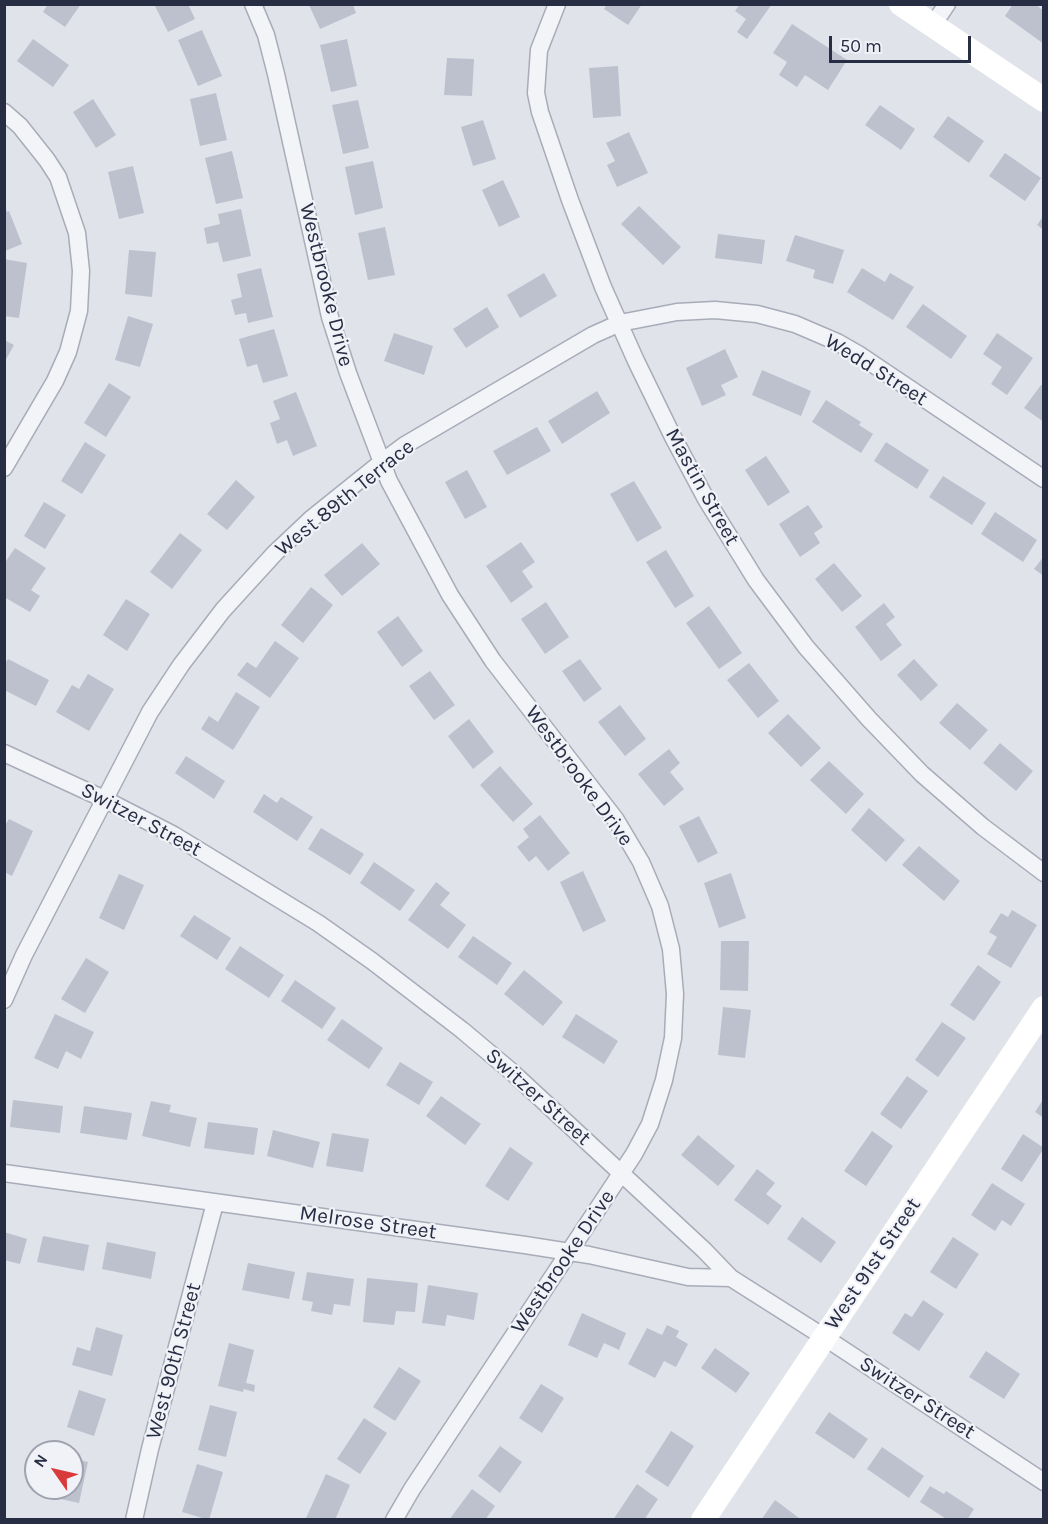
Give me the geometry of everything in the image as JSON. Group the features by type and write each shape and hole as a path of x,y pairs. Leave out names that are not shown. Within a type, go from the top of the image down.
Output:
{"street":[{"name":"Westbrooke Drive","path":"253,4 266,34 276,74 330,317 351,382 389,481 450,595 493,661 616,820 641,862 660,906 672,960 675,994 673,1038 664,1080 650,1124 622,1174 411,1489 394,1520"},
{"name":"Mastin Street","path":"557,4 539,50 536,93 540,112 570,200 620,323 668,428 706,499 756,580 806,647 869,719 922,774 982,827 1044,873"},
{"path":"902,4 1044,100"},
{"path":"933,26 947,4"},
{"path":"4,112 20,126 58,177 77,233 81,271 79,311 68,352 55,381 4,468"},
{"name":"Wedd Street","path":"620,323 676,312 715,310 757,314 795,324 837,342 858,354 1044,479"},
{"name":"West 89th Terrace","path":"4,1000 24,955 150,712 181,664 223,610 282,546 311,519 382,462 415,439 593,335 620,323"},
{"name":"Switzer Street","path":"4,753 104,799 174,835 318,923 462,1030 512,1072 704,1250 731,1278 1044,1482"},
{"name":"West 91st Street","path":"703,1520 1044,1008"},
{"name":"Melrose Street","path":"4,1173 589,1255 688,1278 731,1278"},
{"name":"West 90th Street","path":"134,1520 150,1449 215,1203"}],"building":[{"path":"48,4 81,4 65,27 43,12"},
{"path":"154,4 188,4 195,19 168,32"},
{"path":"607,4 642,4 628,25 604,9"},
{"path":"740,4 772,4 747,39 737,32 746,19 735,11"},
{"path":"1013,4 1035,4 1044,11 1044,44 1005,16"},
{"path":"309,5 353,5 356,13 320,29"},
{"path":"792,24 847,60 828,90 805,75 797,87 779,75 787,62 773,53"},
{"path":"202,30 222,76 198,86 178,40"},
{"path":"33,39 69,65 53,87 17,61"},
{"path":"347,39 357,86 331,92 320,45"},
{"path":"447,58 474,59 472,96 444,95"},
{"path":"618,66 621,116 593,118 589,68"},
{"path":"216,93 227,140 200,146 190,99"},
{"path":"93,99 116,135 96,148 73,112"},
{"path":"358,100 369,148 343,154 332,105"},
{"path":"880,105 915,129 901,150 865,125"},
{"path":"948,116 984,141 969,163 933,137"},
{"path":"483,120 496,159 473,166 461,127"},
{"path":"629,132 648,173 617,187 607,165 615,161 606,143"},
{"path":"232,151 243,198 216,204 205,158"},
{"path":"1005,153 1041,178 1025,201 989,176"},
{"path":"373,161 383,208 355,215 345,167"},
{"path":"133,166 144,213 119,219 108,172"},
{"path":"503,180 520,217 499,227 482,190"},
{"path":"5,205 22,244 5,251"},
{"path":"639,206 681,247 663,265 621,224"},
{"path":"241,209 251,256 223,262 218,242 207,244 204,228 220,224 218,214"},
{"path":"1044,215 1044,230 1037,225"},
{"path":"385,227 395,275 368,280 358,233"},
{"path":"718,234 765,240 762,264 715,258"},
{"path":"795,235 844,250 833,284 813,278 815,270 786,261"},
{"path":"129,250 156,252 152,297 125,294"},
{"path":"4,259 27,263 19,318 4,316"},
{"path":"261,268 273,317 248,323 246,313 235,315 231,300 242,297 237,274"},
{"path":"862,268 885,282 890,273 914,287 893,320 847,292"},
{"path":"544,273 557,296 520,318 507,295"},
{"path":"923,304 967,336 951,359 906,327"},
{"path":"487,307 499,327 466,348 453,329"},
{"path":"128,316 153,324 140,367 115,360"},
{"path":"274,329 288,376 263,383 257,364 247,367 239,339"},
{"path":"394,333 433,346 424,375 384,361"},
{"path":"997,333 1033,358 1007,395 991,384 1002,367 983,354"},
{"path":"4,340 14,345 4,363"},
{"path":"725,349 738,377 721,385 726,395 702,406 686,368"},
{"path":"762,370 811,391 801,416 752,395"},
{"path":"109,383 131,397 106,437 84,423"},
{"path":"1041,385 1044,386 1044,422 1024,408"},
{"path":"597,391 610,413 562,444 548,421"},
{"path":"296,392 317,446 293,456 287,440 277,444 270,423 280,419 273,401"},
{"path":"826,400 861,422 859,425 873,434 861,453 812,422"},
{"path":"537,427 551,451 507,475 493,451"},
{"path":"85,442 106,455 82,494 61,481"},
{"path":"886,442 929,470 917,489 874,461"},
{"path":"766,456 790,492 768,506 745,470"},
{"path":"467,470 487,507 465,519 445,482"},
{"path":"943,476 986,503 972,525 929,497"},
{"path":"236,480 255,497 227,530 207,514"},
{"path":"634,481 662,528 637,542 610,494"},
{"path":"44,502 66,515 45,549 24,536"},
{"path":"808,505 823,527 814,533 820,543 800,557 779,524"},
{"path":"995,512 1037,540 1023,562 981,534"},
{"path":"180,533 202,550 172,589 150,572"},
{"path":"521,542 535,562 522,571 533,587 511,603 486,566"},
{"path":"362,543 380,564 342,596 324,575"},
{"path":"15,548 46,568 31,590 40,596 30,612 4,597 4,564"},
{"path":"666,550 694,596 675,608 646,562"},
{"path":"1044,556 1044,576 1034,569"},
{"path":"834,563 862,596 842,612 815,579"},
{"path":"311,587 333,605 303,643 281,625"},
{"path":"126,599 150,614 127,651 103,635"},
{"path":"546,602 569,637 545,654 521,619"},
{"path":"884,603 895,617 886,624 902,645 881,661 855,627"},
{"path":"709,606 742,653 719,669 686,623"},
{"path":"398,616 423,651 402,667 377,632"},
{"path":"275,641 299,658 270,698 237,675 247,662 256,668"},
{"path":"8,659 49,680 36,706 4,690 4,665"},
{"path":"580,659 602,689 584,702 562,671"},
{"path":"914,659 938,685 921,701 897,675"},
{"path":"749,663 779,701 758,718 727,680"},
{"path":"430,671 455,705 434,720 409,686"},
{"path":"88,674 114,689 89,731 56,712 72,685 79,689"},
{"path":"236,692 260,707 233,750 201,729 209,716 218,722"},
{"path":"957,703 988,730 970,750 939,723"},
{"path":"620,705 646,739 625,756 598,722"},
{"path":"788,714 821,748 801,767 768,733"},
{"path":"469,719 494,752 473,769 448,736"},
{"path":"1000,743 1033,771 1016,791 983,763"},
{"path":"669,749 680,763 670,772 684,789 664,806 638,774"},
{"path":"186,756 225,781 214,799 175,773"},
{"path":"829,761 864,794 846,814 810,780"},
{"path":"500,766 533,804 513,822 480,785"},
{"path":"264,794 277,803 281,797 313,817 297,841 253,812"},
{"path":"869,808 905,840 886,862 851,830"},
{"path":"540,815 570,853 548,871 536,856 529,862 517,847 529,837 523,829"},
{"path":"699,816 718,853 698,863 679,826"},
{"path":"9,819 33,831 12,876 4,872 4,827"},
{"path":"321,828 364,854 350,875 308,849"},
{"path":"919,846 960,881 944,901 902,865"},
{"path":"374,862 415,890 400,911 360,883"},
{"path":"583,871 606,921 583,932 560,882"},
{"path":"731,873 746,918 719,928 704,883"},
{"path":"119,874 144,885 124,930 99,918"},
{"path":"436,882 450,893 440,905 466,925 448,949 408,920"},
{"path":"1012,910 1037,925 1011,968 987,954 997,937 989,932 1001,913 1008,917"},
{"path":"194,915 231,938 217,960 180,936"},
{"path":"473,936 512,963 497,985 458,957"},
{"path":"721,941 749,941 748,991 720,990"},
{"path":"240,946 284,975 269,998 225,969"},
{"path":"86,958 109,972 85,1013 61,999"},
{"path":"978,965 1001,982 974,1021 950,1005"},
{"path":"524,970 563,1002 543,1026 504,994"},
{"path":"295,980 336,1008 322,1029 281,1001"},
{"path":"723,1007 751,1010 745,1058 718,1055"},
{"path":"55,1014 94,1032 81,1059 66,1051 58,1069 34,1058"},
{"path":"576,1014 618,1041 604,1064 562,1037"},
{"path":"342,1019 383,1048 369,1069 327,1040"},
{"path":"942,1022 966,1038 938,1077 915,1060"},
{"path":"400,1062 433,1082 419,1105 386,1085"},
{"path":"907,1076 928,1091 901,1129 880,1114"},
{"path":"441,1096 481,1124 465,1145 426,1116"},
{"path":"1044,1098 1044,1118 1035,1112"},
{"path":"13,1100 63,1106 60,1133 10,1127"},
{"path":"151,1101 171,1105 169,1112 197,1118 190,1147 142,1136"},
{"path":"84,1106 132,1113 127,1140 80,1133"},
{"path":"208,1122 258,1128 254,1155 204,1148"},
{"path":"273,1130 320,1142 313,1168 267,1156"},
{"path":"872,1131 893,1146 866,1186 844,1171"},
{"path":"332,1133 369,1139 363,1172 326,1166"},
{"path":"1023,1134 1044,1148 1022,1182 1001,1169"},
{"path":"698,1135 735,1166 718,1186 681,1155"},
{"path":"510,1147 533,1163 508,1201 485,1186"},
{"path":"757,1169 775,1183 766,1194 782,1206 768,1225 734,1200"},
{"path":"992,1183 1025,1204 1011,1226 1002,1220 995,1231 971,1215"},
{"path":"802,1217 836,1242 821,1263 787,1239"},
{"path":"4,1232 27,1239 20,1264 4,1260"},
{"path":"43,1236 89,1245 84,1271 37,1262"},
{"path":"953,1237 979,1254 956,1289 930,1272"},
{"path":"107,1242 156,1252 151,1279 102,1269"},
{"path":"248,1263 295,1272 289,1299 242,1290"},
{"path":"307,1272 354,1279 350,1306 334,1304 332,1315 311,1311 313,1302 302,1300"},
{"path":"367,1278 418,1283 415,1312 396,1311 394,1325 363,1322"},
{"path":"428,1285 478,1293 474,1320 447,1315 445,1326 422,1323"},
{"path":"923,1300 944,1314 919,1351 892,1333 905,1313 912,1317"},
{"path":"582,1313 626,1333 619,1350 604,1343 597,1358 568,1345"},
{"path":"667,1325 679,1331 676,1337 688,1344 676,1367 664,1361 655,1378 628,1364 647,1328 662,1335"},
{"path":"96,1327 123,1335 112,1376 72,1365 77,1347 90,1351"},
{"path":"229,1343 254,1350 246,1383 255,1385 254,1392 244,1389 243,1392 218,1386"},
{"path":"715,1348 750,1373 736,1393 701,1368"},
{"path":"986,1351 1020,1374 1004,1399 969,1377"},
{"path":"399,1367 421,1381 395,1421 373,1407"},
{"path":"541,1384 564,1398 542,1433 519,1418"},
{"path":"79,1390 106,1399 94,1436 67,1427"},
{"path":"210,1405 237,1412 226,1457 198,1450"},
{"path":"829,1412 868,1439 854,1459 815,1433"},
{"path":"364,1418 387,1433 360,1474 337,1459"},
{"path":"671,1431 694,1446 668,1487 645,1472"},
{"path":"500,1446 522,1462 500,1493 478,1476"},
{"path":"882,1447 924,1476 909,1498 867,1469"},
{"path":"84,1461 88,1462 84,1480"},
{"path":"197,1464 223,1472 209,1520 182,1512"},
{"path":"326,1474 350,1485 335,1520 310,1520 306,1518"},
{"path":"637,1484 658,1499 644,1520 613,1520"},
{"path":"930,1486 944,1494 946,1491 974,1509 967,1520 948,1520 920,1502"},
{"path":"472,1489 495,1506 485,1520 449,1520"},
{"path":"775,1500 799,1518 798,1520 761,1520"}]}
